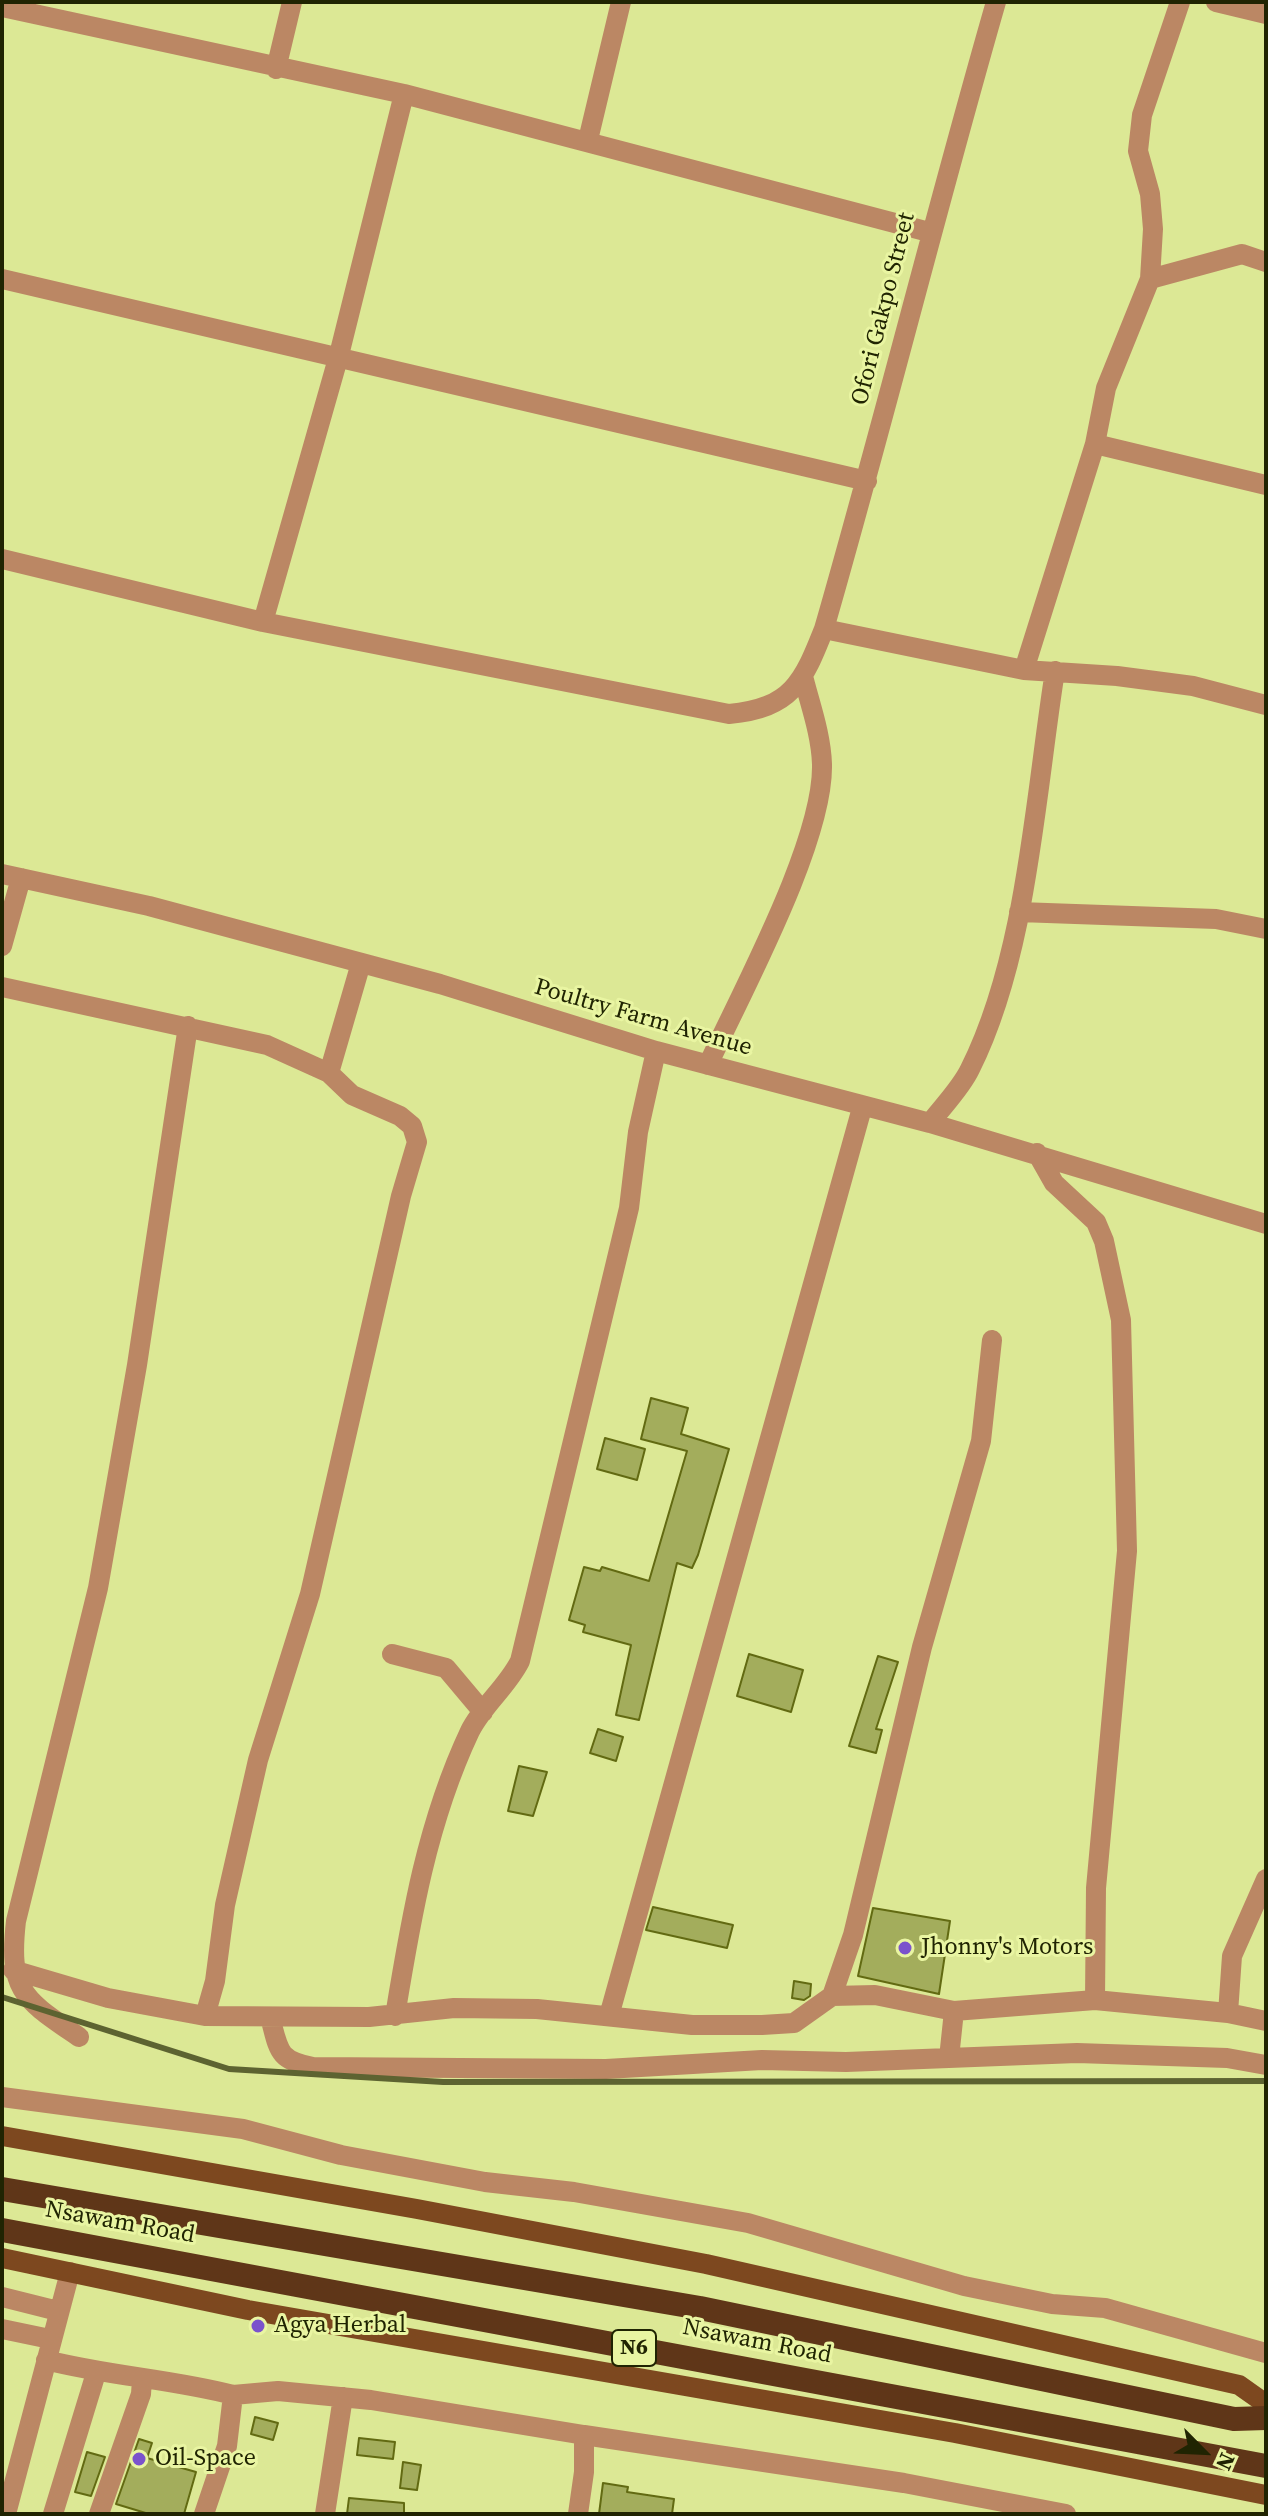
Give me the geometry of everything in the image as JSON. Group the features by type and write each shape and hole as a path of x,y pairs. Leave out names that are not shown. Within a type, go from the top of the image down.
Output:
{"highway":[{"name":"Nsawam Road","path":"2,2189 700,2308 1234,2419 1266,2418"},
{"name":"Nsawam Road","path":"2,2230 1266,2466"}],"main road":[{"path":"2,2136 402,2206 706,2264 1239,2385 1266,2404"},
{"path":"2,2258 248,2310 955,2433 1266,2495"}],"street":[{"path":"276,69 292,2"},
{"path":"588,140 621,2"},
{"name":"Ofori Gakpo Street","path":"804,680 824,629 867,481 929,232 996,2"},
{"path":"1024,670 1095,444 1106,388 1150,279 1153,229 1150,194 1138,151 1142,115 1180,2"},
{"path":"1216,2 1266,14"},
{"path":"2,7 276,69 404,94 929,232"},
{"path":"263,622 339,355 404,94"},
{"path":"1150,279 1242,254 1266,262"},
{"path":"2,279 339,355 867,481"},
{"path":"1095,444 1266,485"},
{"path":"2,559 263,622 729,714 753,712 777,701 804,680 822,765 815,812 797,869 708,1065"},
{"path":"824,629 1024,670 1193,686 1266,705"},
{"path":"930,1123 969,1072 988,1026 1019,912 1055,671"},
{"path":"2,946 11,876"},
{"name":"Poultry Farm Avenue","path":"11,876 149,906 361,963 656,1051 1037,1153 1266,1224"},
{"path":"1019,912 1216,919 1266,929"},
{"path":"329,1073 361,963"},
{"path":"2,987 267,1045 329,1073 352,1095 400,1116 412,1126 417,1142 401,1196 310,1594 258,1760 225,1905 215,1981 205,2016"},
{"path":"79,2037 37,2008 21,1988 13,1970 9,1921 98,1588 158,1233 188,1026"},
{"path":"395,2016 415,1894 434,1822 466,1741 483,1712 509,1683 520,1661 629,1208 638,1132 656,1051"},
{"path":"609,2016 862,1108"},
{"path":"1037,1153 1054,1183 1096,1222 1104,1241 1121,1320 1127,1551 1096,1888 1095,2000"},
{"path":"832,1996 853,1935 922,1647 981,1441 992,1340"},
{"path":"392,1654 446,1668 483,1712"},
{"path":"1228,2013 1232,1956 1266,1879"},
{"path":"13,1970 108,1998 205,2016 395,2016 468,2008 537,2009 692,2025 762,2025 794,2023 832,1996 875,1995 954,2011 1095,2000 1228,2013 1266,2021"},
{"path":"949,2058 954,2011"},
{"path":"270,2017 280,2053 289,2062 313,2067 606,2069 762,2060 846,2062 1077,2053 1227,2058 1266,2065"},
{"path":"762,2025 762,2060"},
{"path":"2,2097 243,2129 341,2155 485,2182 574,2192 748,2223 964,2286 1052,2304 1105,2308 1266,2353"},
{"path":"6,2514 70,2272"},
{"path":"2,2297 58,2311"},
{"path":"2,2329 50,2339"},
{"path":"46,2360 96,2373 233,2395 278,2391 343,2397 1001,2507 1066,2514"},
{"path":"53,2514 96,2373"},
{"path":"99,2514 137,2407 142,2379"},
{"path":"204,2514 227,2446 233,2395"},
{"path":"325,2514 343,2397"},
{"path":"578,2514 584,2472 584,2435"}],"building":[{"path":"651,1398 688,1408 681,1434 729,1449 698,1555 692,1568 677,1563 639,1720 616,1715 631,1645 583,1632 585,1625 569,1620 584,1567 600,1571 602,1567 649,1581 687,1451 641,1439"},
{"path":"605,1438 645,1449 637,1480 597,1469"},
{"path":"749,1654 803,1670 791,1712 737,1696"},
{"path":"878,1656 898,1662 876,1729 882,1730 876,1753 849,1746"},
{"path":"598,1729 623,1737 616,1761 590,1753"},
{"path":"519,1766 547,1772 533,1816 508,1811"},
{"path":"653,1907 733,1925 727,1948 646,1930"},
{"name":"Jhonny's Motors","path":"873,1908 950,1921 939,1994 858,1976"},
{"path":"794,1981 811,1984 810,1996 804,2000 792,1998"},
{"path":"255,2417 278,2423 273,2440 251,2434"},
{"path":"359,2438 395,2442 393,2459 357,2455"},
{"path":"139,2439 152,2443 147,2458 196,2472 184,2514 149,2514 116,2504"},
{"path":"87,2452 105,2457 91,2496 75,2492"},
{"path":"403,2462 421,2465 417,2490 400,2488"},
{"path":"603,2483 628,2487 627,2492 674,2499 672,2514 599,2514"},
{"path":"349,2498 404,2503 404,2514 347,2514"}],"railway":[{"path":"2,1997 229,2069 443,2082 1266,2081"}],"place":[{"name":"Jhonny's Motors","path":"905,1948"},
{"name":"Agya Herbal","path":"258,2326"},
{"name":"Oil-Space","path":"139,2459"}]}
